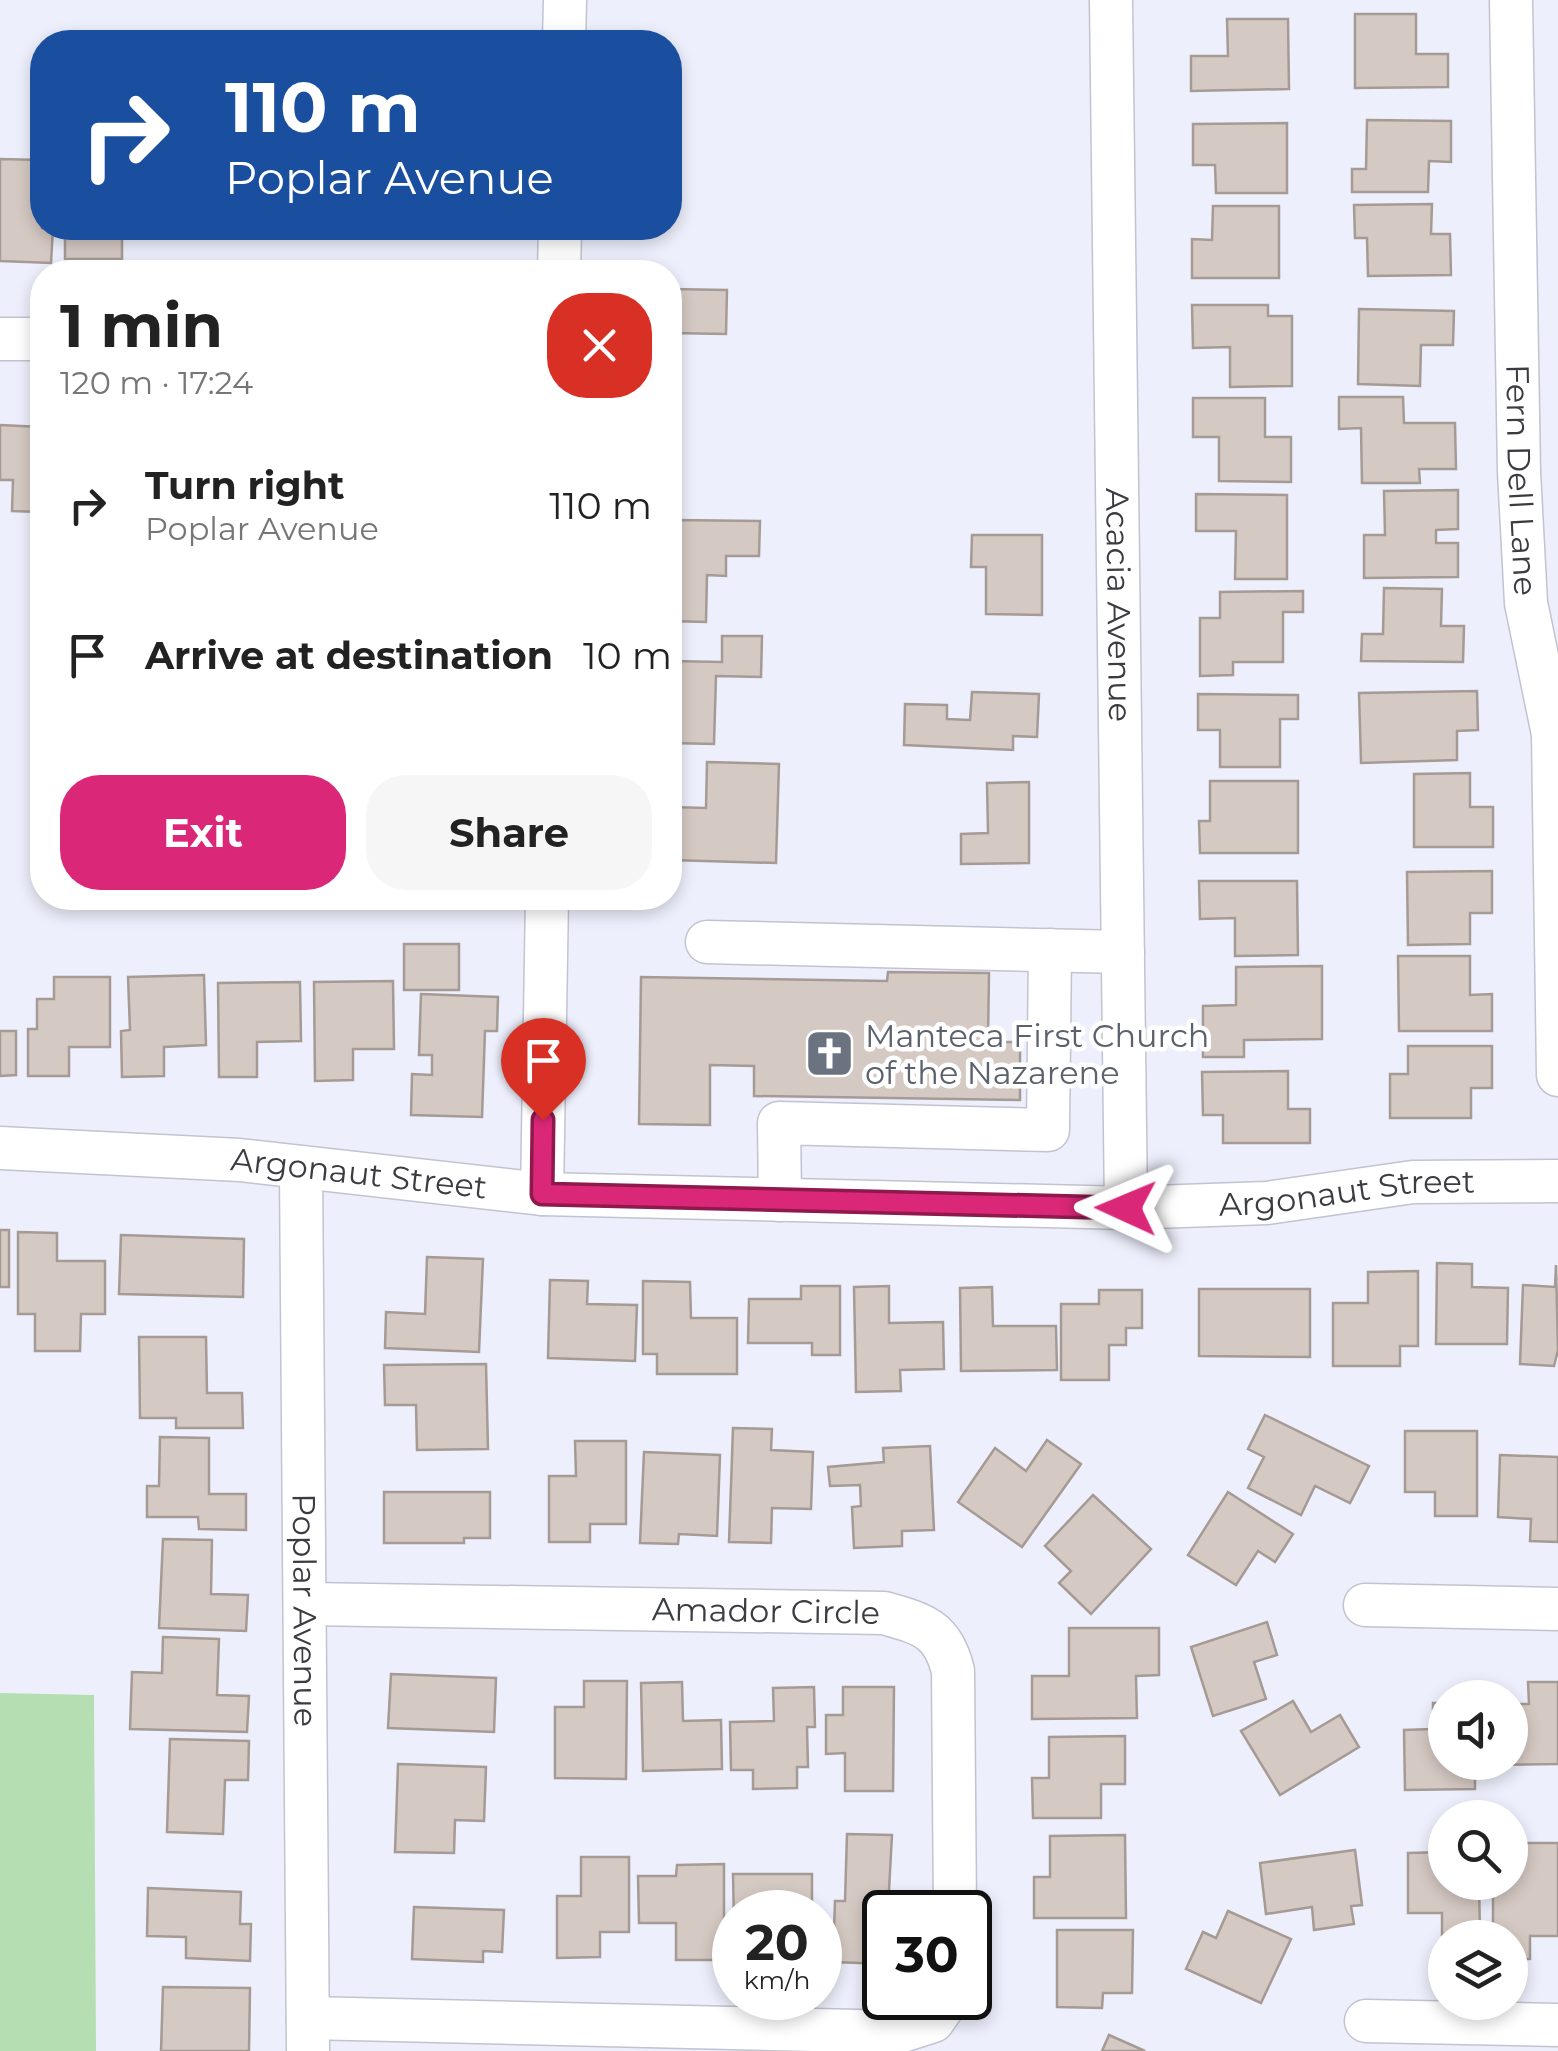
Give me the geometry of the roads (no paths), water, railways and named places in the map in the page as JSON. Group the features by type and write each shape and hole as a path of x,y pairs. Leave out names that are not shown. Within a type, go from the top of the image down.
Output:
{"street":[{"path":"564,30 565,0"},
{"name":"Acacia Avenue","path":"1111,0 1126,1208"},
{"name":"Fern Dell Lane","path":"1511,0 1520,491 1526,604 1553,734 1558,1075"},
{"path":"0,338 30,339"},
{"path":"542,1194 547,910"},
{"path":"706,942 1123,952"},
{"path":"780,1200 779,1122 1048,1130 1050,950"},
{"name":"Argonaut Street","path":"0,1148 203,1158 542,1194 1126,1208 1267,1204 1413,1182 1558,1180"},
{"name":"Poplar Avenue","path":"301,1170 308,1604 308,2034"},
{"name":"Amador Circle","path":"308,1604 884,1614 922,1624 947,1646 953,1671 955,1890"},
{"path":"1365,1605 1558,1609"},
{"path":"308,2034 899,2032 934,2020"},
{"path":"1366,2021 1558,2025"}],"place":[{"name":"Manteca First Church of the Nazarene","path":"830,1054"}]}
